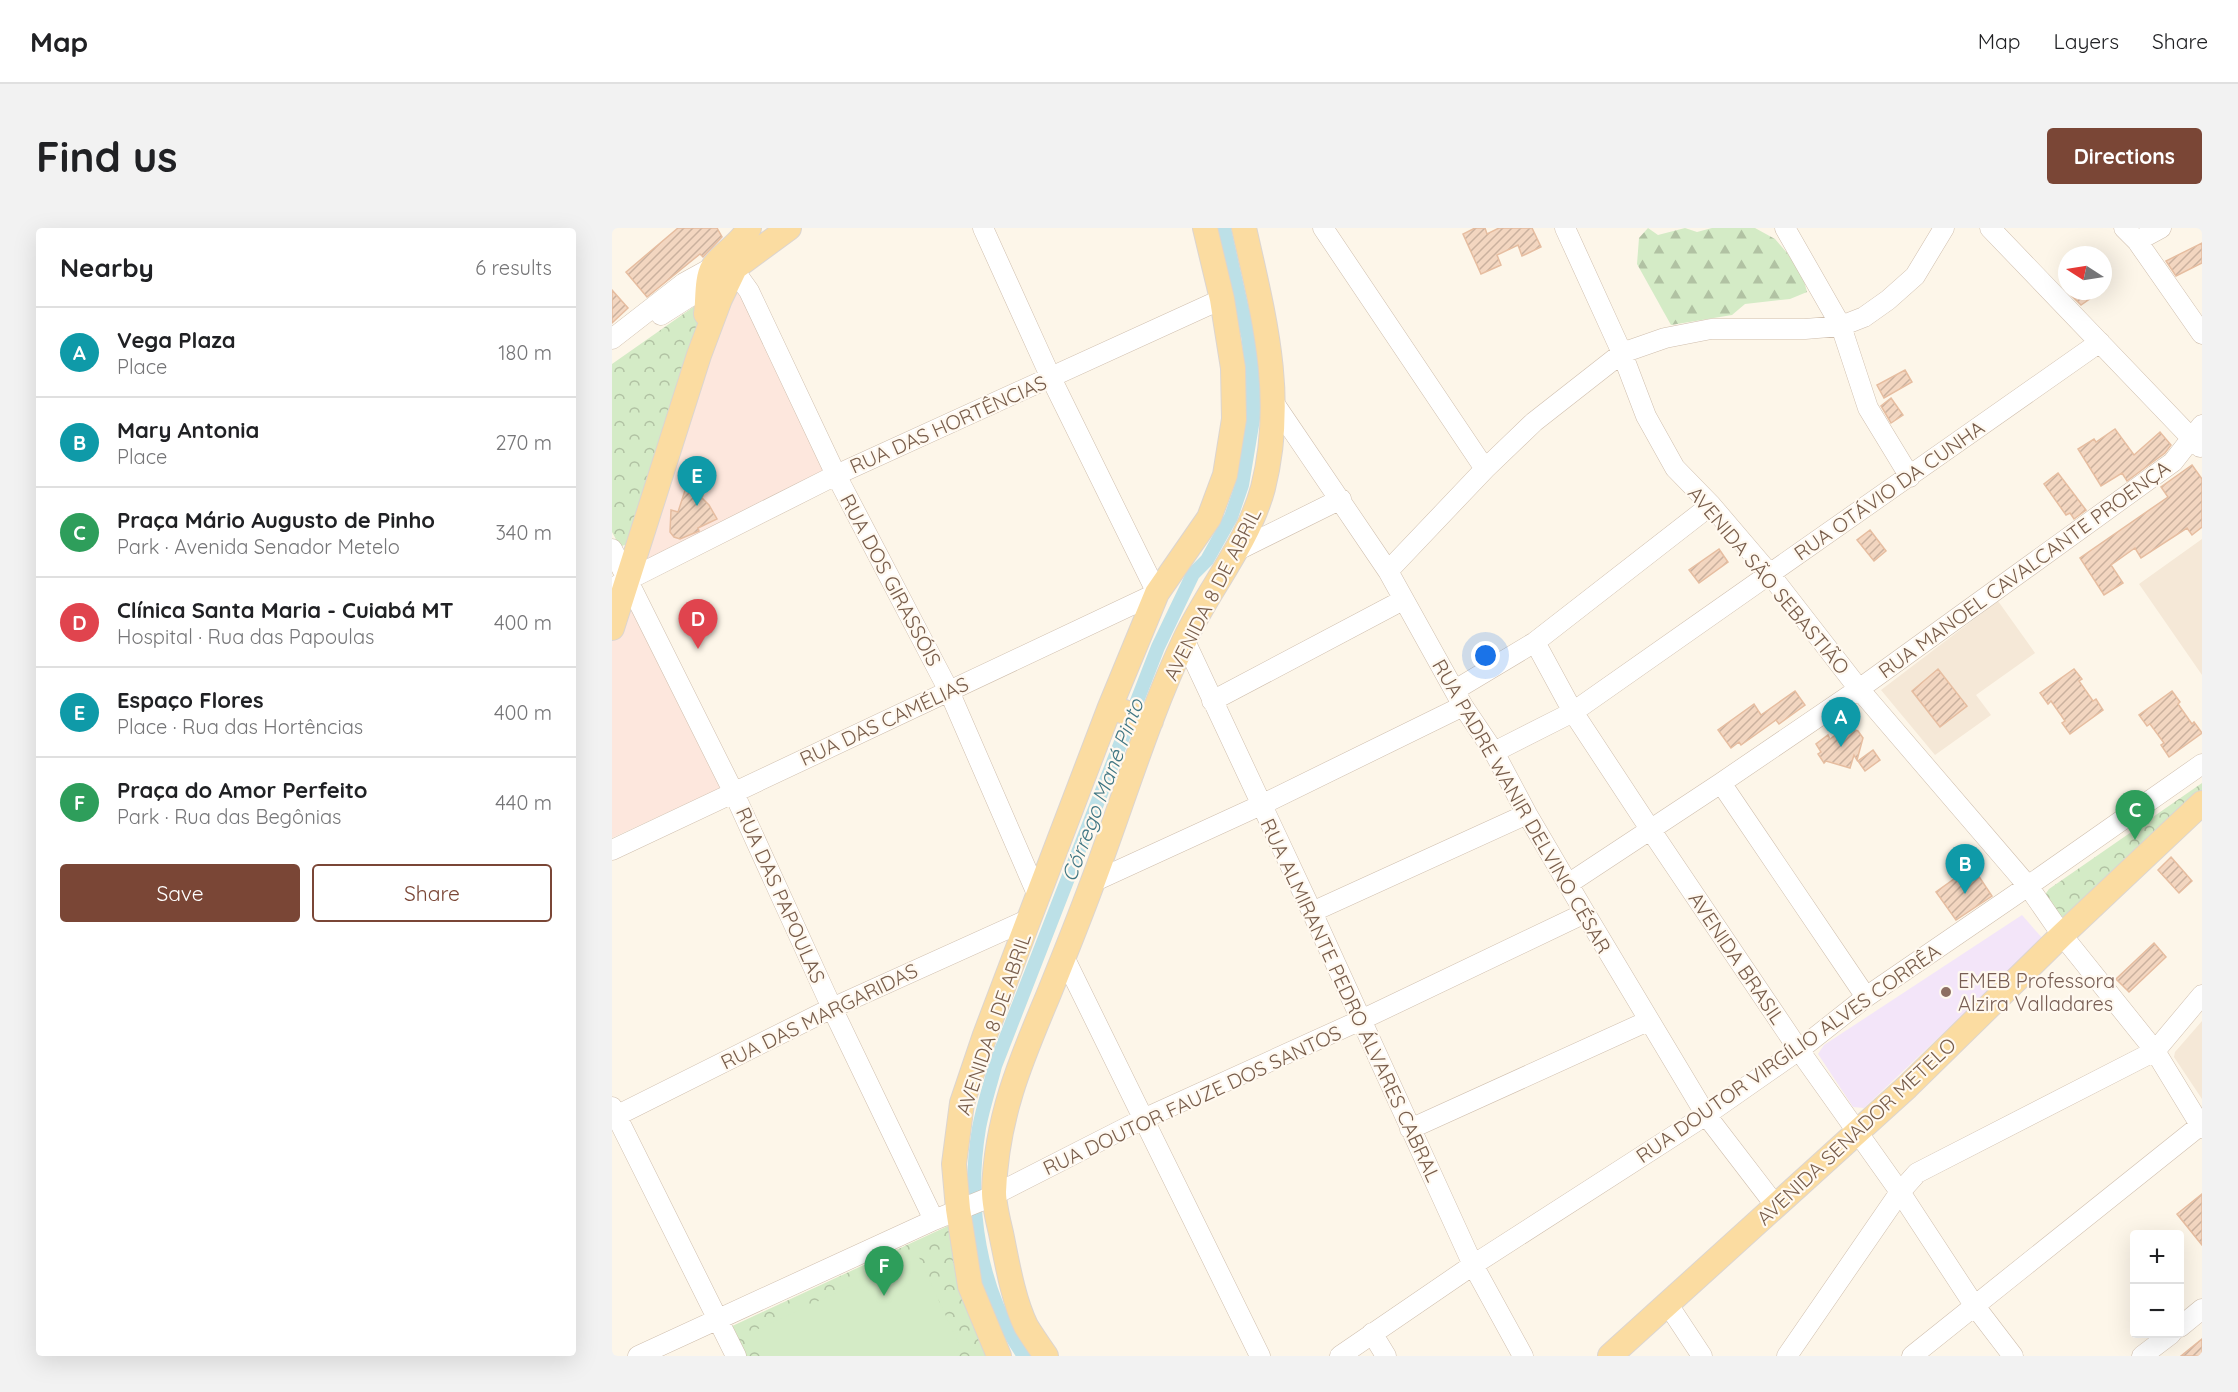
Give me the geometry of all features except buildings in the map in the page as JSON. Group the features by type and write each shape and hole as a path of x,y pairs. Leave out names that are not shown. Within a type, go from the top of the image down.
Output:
{"main road":[{"path":"612,628 620,585 699,355 729,257 789,228"},
{"name":"AVENIDA 8 DE ABRIL","path":"1046,1356 1025,1324 1008,1271 991,1196 1000,1126 1017,1069 1093,882 1157,593 1209,518 1225,475 1230,447 1234,392 1230,342 1204,228"},
{"name":"AVENIDA 8 DE ABRIL","path":"999,1356 970,1286 962,1207 954,1164 962,1103 985,1035 1038,896 1130,714 1185,641 1203,603 1236,551 1252,520 1263,488 1271,444 1274,403 1271,361 1244,228"},
{"name":"AVENIDA SENADOR METELO","path":"1610,1356 1907,1087 2062,935 2202,803"}],"street":[{"path":"983,228 1051,378 1157,593"},
{"path":"1323,228 1485,469"},
{"name":"AVENIDA SÃO SEBASTIÃO","path":"1565,228 1622,353 1646,416 1675,468 1711,505 1769,573 1859,689 2028,886 2062,935 2155,1051 2201,1126"},
{"path":"1785,228 1841,326 1868,408 1910,477"},
{"path":"1388,571 1485,469 1534,422 1622,353 1665,338 1711,329 1805,329 1841,326 1864,317 1915,276 1944,228"},
{"path":"1989,228 2100,342 2199,438"},
{"path":"2161,228 2130,235 2202,333"},
{"path":"612,339 684,283 729,257"},
{"path":"612,348 729,257"},
{"name":"RUA DOS GIRASSÓIS","path":"729,257 749,291 836,475 950,691 1038,896"},
{"name":"RUA DAS HORTÊNCIAS","path":"620,585 836,475 1222,299"},
{"name":"RUA OTÁVIO DA CUNHA","path":"1494,752 1573,712 2100,342"},
{"name":"RUA PADRE WANIR DELVINO CÉSAR","path":"1274,403 1388,571 1459,698 1494,752 1527,814 1648,1021 1706,1114 1775,1205"},
{"name":"RUA MANOEL CAVALCANTE PROENÇA","path":"1568,884 1859,689 2173,462 2199,438"},
{"path":"1236,551 1341,499"},
{"path":"1093,882 1261,805 1459,698 1711,505"},
{"name":"RUA DAS PAPOULAS","path":"612,549 620,585 734,791 832,1008 934,1220"},
{"name":"RUA DAS CAMÉLIAS","path":"612,850 1157,593"},
{"path":"1212,701 1403,600"},
{"name":"RUA ALMIRANTE PEDRO ÁLVARES CABRAL","path":"1185,641 1473,1265 1523,1356"},
{"name":"AVENIDA BRASIL","path":"1535,642 1573,712 1650,829 1799,1050 1900,1192 1974,1305 2013,1356"},
{"name":"RUA DOUTOR VIRGÍLIO ALVES CORRÊA","path":"1340,1356 1473,1265 1706,1114 1799,1050 1866,997 2202,764"},
{"path":"1721,783 1866,997"},
{"path":"1312,912 1527,814"},
{"name":"RUA DOUTOR FAUZE DOS SANTOS","path":"962,1207 991,1196 1143,1119 1361,1020 1585,913"},
{"name":"RUA DAS MARGARIDAS","path":"613,1114 832,1008 1029,919"},
{"path":"1064,957 1260,1356"},
{"path":"1786,1356 1900,1192 1917,1173 2155,1051 2202,995"},
{"path":"1410,1129 1648,1021"},
{"path":"613,1114 736,1356"},
{"path":"1911,1356 2201,1126"},
{"path":"638,1356 962,1207"},
{"path":"1667,1303 1702,1356"},
{"path":"2184,1324 2202,1309"},
{"path":"1372,1334 1386,1356"},
{"path":"2142,1356 2166,1338"}],"shaded area":[{"path":"733,282 831,472 635,571"},
{"path":"2202,539 2202,675 2139,584"},
{"path":"630,588 723,787 612,838 612,640"},
{"path":"1998,601 2035,653 1976,695 1991,715 1935,755 1881,690"},
{"name":"EMEB Professora Alzira Valladares","path":"2022,915 2043,939 1864,1108 1853,1107 1818,1054 1824,1045"},
{"path":"2202,1021 2202,1099 2174,1057 2175,1052"}],"green space":[{"path":"1648,228 1658,235 1685,228 1697,232 1712,228 1755,228 1775,239 1788,254 1803,277 1807,292 1790,299 1745,304 1732,315 1671,325 1637,264 1639,238"},
{"path":"699,303 704,306 627,544 622,546 619,545 612,532 612,364"},
{"path":"2202,783 2202,791 2067,916 2059,918 2044,896 2049,889"},
{"path":"950,1225 992,1356 740,1356 728,1328"},
{"path":"918,1255 961,1349 946,1356 766,1356 754,1331"}],"waterway":[{"name":"Córrego Mané Pinto","path":"1024,1356 996,1304 980,1246 974,1187 979,1128 995,1066 1158,647 1193,574 1207,560 1231,517 1242,485 1253,419 1253,376 1248,336 1224,228"}],"place":[{"name":"Espaço Flores","path":"697,506"},
{"name":"Clínica Santa Maria - Cuiabá MT","path":"698,649"},
{"name":"Vega Plaza","path":"1841,747"},
{"name":"Praça Mário Augusto de Pinho","path":"2135,840"},
{"name":"Mary Antonia","path":"1965,894"},
{"name":"EMEB Professora Alzira Valladares","path":"1946,992"},
{"name":"Praça do Amor Perfeito","path":"884,1296"}]}
